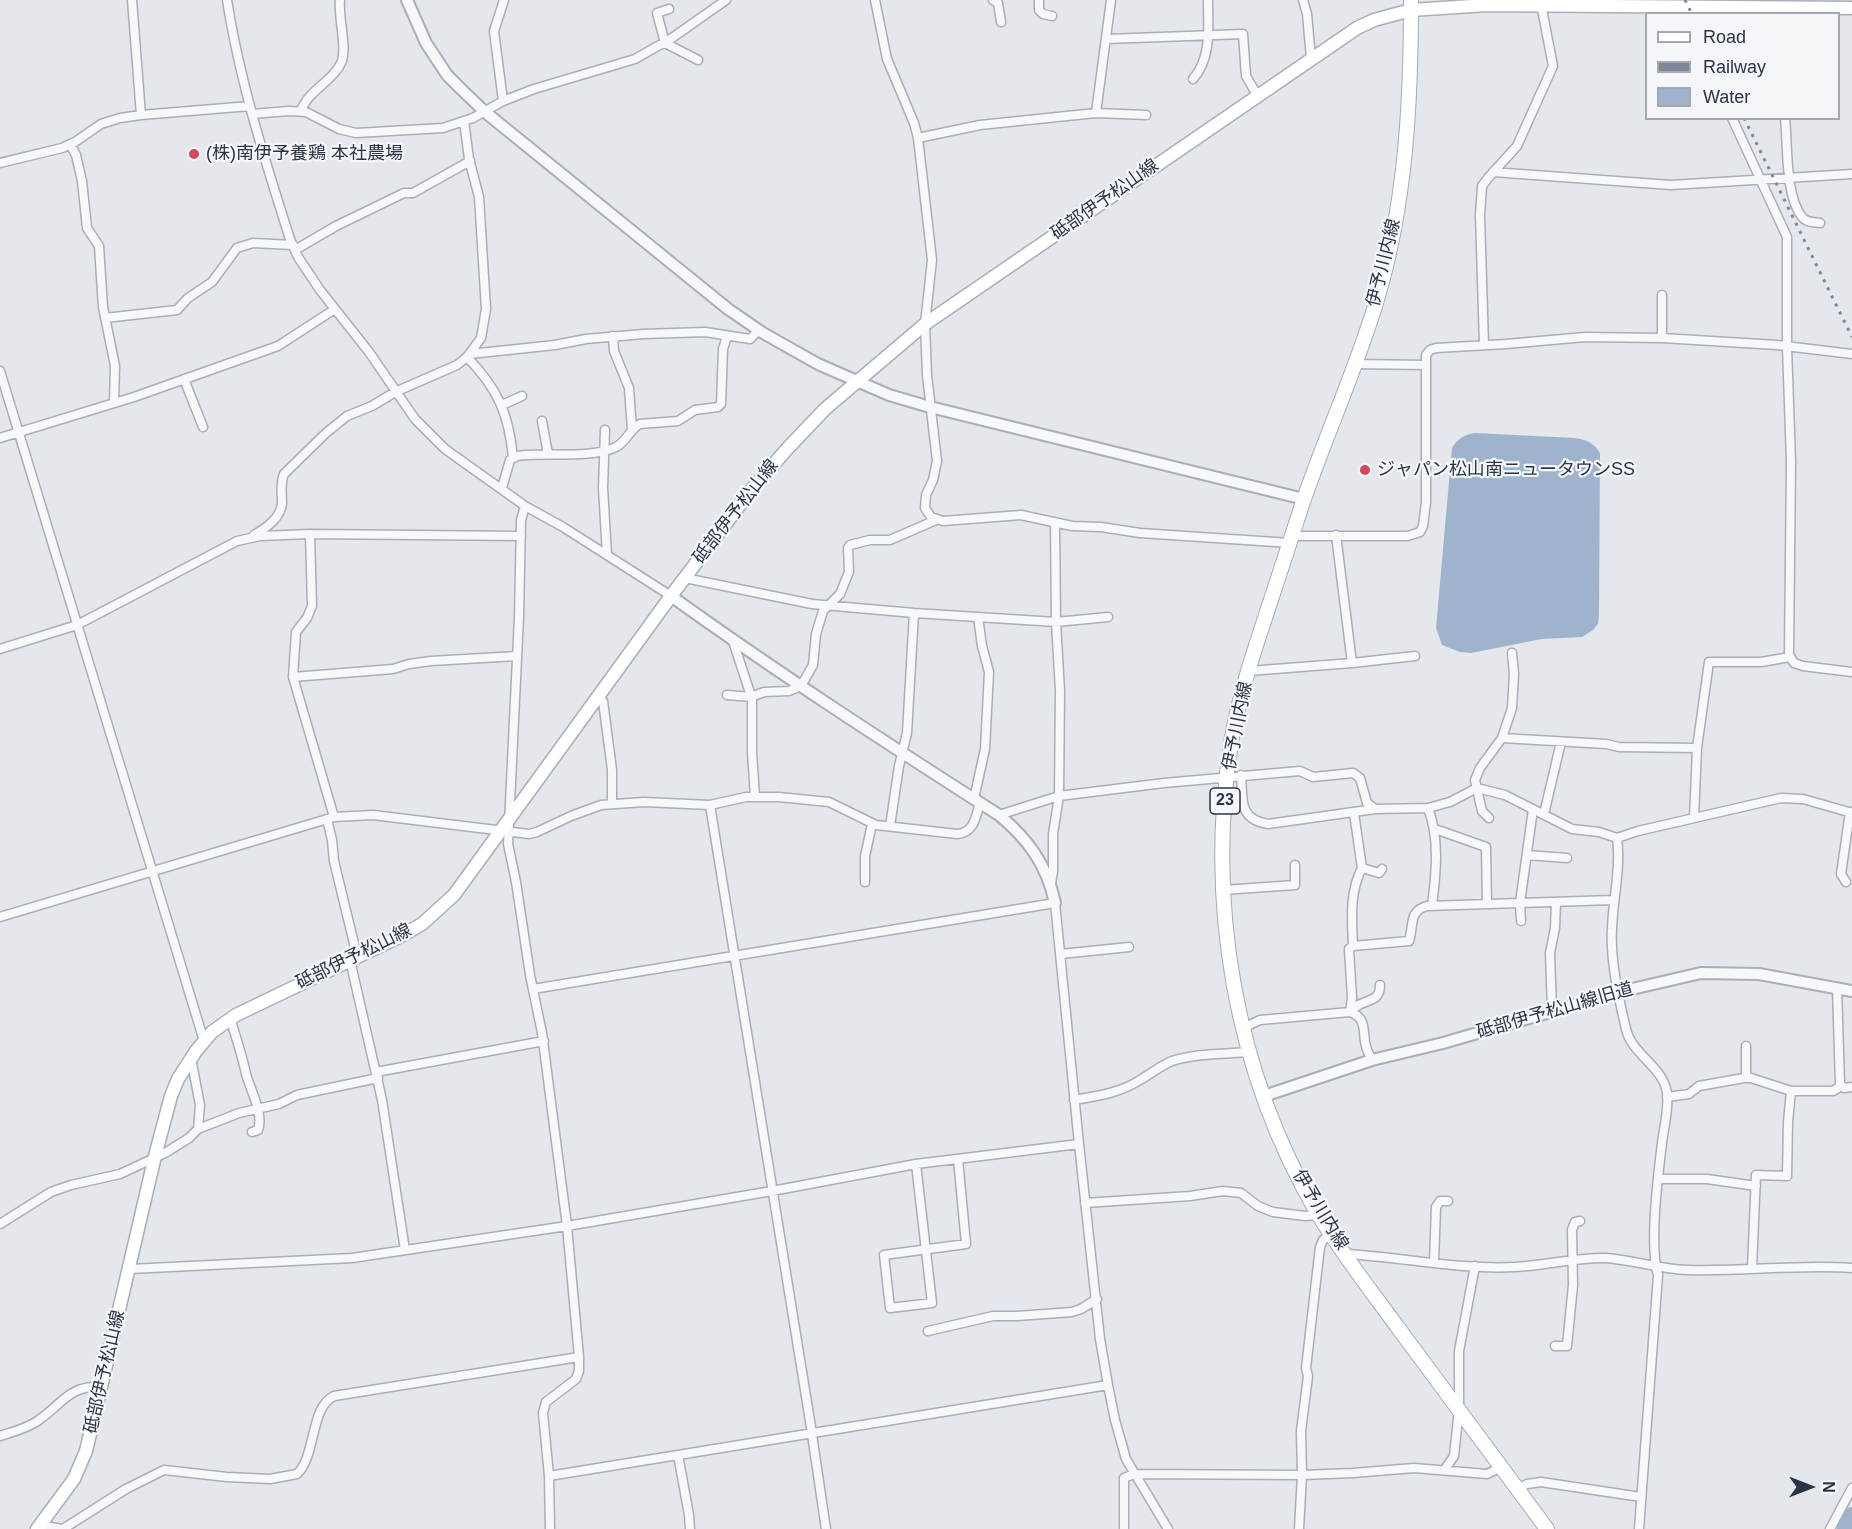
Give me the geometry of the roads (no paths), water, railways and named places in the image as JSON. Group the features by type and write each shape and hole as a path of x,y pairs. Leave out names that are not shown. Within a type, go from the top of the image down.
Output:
{"main road":[{"name":"砥部伊予松山線","path":"38,1527 77,1472 91,1435 155,1156 171,1096 191,1058 204,1041 230,1018 401,936 436,912 454,895 507,827 671,596 753,489 825,409 925,324 1311,58 1357,28 1411,5 1541,4 1679,10 1777,7 1852,8"},
{"name":"伊予川内線","path":"1411,5 1408,115 1403,178 1387,259 1375,304 1291,539 1249,671 1232,741 1234,776 1222,833 1226,940 1243,1028 1264,1096 1291,1162 1319,1215 1547,1529"}],"street":[{"path":"132,0 141,115"},
{"path":"227,0 234,46 251,110 294,248 309,275 369,352 415,419 445,449 525,506 563,527 671,596 733,641 999,814 1017,830 1037,855 1051,884 1055,903 1085,1203 1100,1339 1108,1385 1121,1444 1134,1474 1168,1529"},
{"path":"301,111 306,102 341,63 343,49 340,0"},
{"path":"407,0 416,25 447,75 485,112 718,302 759,330 818,364 889,395 930,407 1304,500"},
{"path":"503,101 494,31 504,0"},
{"path":"0,163 62,148 101,124 141,115 251,110 301,111 339,129 356,133 428,130 464,122 503,101 534,89 635,59 665,43 726,0"},
{"path":"875,0 892,76 914,123 918,138 932,260 925,324 928,395 938,461 926,495 925,508 927,513 936,520 1021,515 1055,522 1140,533 1291,539 1336,535 1408,536 1420,532 1426,502 1426,355 1430,350 1585,337 1662,338 1852,354"},
{"path":"993,0 998,3 1001,22"},
{"path":"1039,0 1039,10 1043,14 1052,16"},
{"path":"1096,113 1111,0"},
{"path":"1193,79 1204,65 1208,34 1208,0"},
{"path":"1303,0 1307,14 1311,58"},
{"path":"1484,345 1480,198 1482,186 1517,146 1553,66 1541,4"},
{"path":"669,9 657,13 665,43 698,60"},
{"path":"1106,39 1244,34 1246,76 1257,95"},
{"path":"918,138 980,125 1096,113 1146,115"},
{"path":"1733,120 1787,237 1787,347 1791,461 1788,649 1794,663 1852,672"},
{"path":"1785,120 1792,197 1802,217 1809,222 1820,223"},
{"path":"251,537 275,519 280,510 281,481 284,474 335,425 347,416 372,406 395,392 457,365 469,355 481,338 486,309 479,196 470,161 464,122"},
{"path":"70,144 76,155 82,181 87,228 99,246 100,288 115,366 114,403"},
{"path":"105,318 177,310 188,298 212,282 237,248 253,243 294,248 404,193 413,193 470,161"},
{"path":"1493,172 1671,185 1852,174"},
{"path":"1662,295 1662,338"},
{"path":"0,438 114,403 278,346 335,309"},
{"path":"469,355 613,336 677,332 705,332 750,339 759,330"},
{"path":"613,336 614,351 629,388 632,430"},
{"path":"502,488 505,472 513,458 528,455 604,451 619,446 640,424 678,421 695,410 718,407 721,404 723,349 727,336"},
{"path":"469,355 502,405 509,426 513,458"},
{"path":"1354,364 1426,365"},
{"path":"0,371 204,1041"},
{"path":"184,379 203,427"},
{"path":"502,405 522,396"},
{"path":"542,421 548,454"},
{"path":"605,430 603,488 607,555"},
{"path":"525,506 521,520 517,656 507,827 509,855 516,882 521,926 544,1041 567,1226 579,1357 579,1371 576,1379 546,1402 543,1413 549,1476 550,1529"},
{"path":"726,695 751,696 764,692 789,691 801,686 813,665 816,634 823,611 840,594 847,579 850,545 870,540 890,540 936,520"},
{"path":"1051,884 1054,826 1059,796 1060,691 1056,622 1055,522"},
{"path":"310,534 312,606 307,618 296,632 293,676 330,818 334,861 377,1075 405,1250"},
{"path":"0,649 77,625 237,541 251,537 310,534 521,536"},
{"path":"1336,535 1352,663"},
{"path":"685,578 752,593 827,605 1056,622 1108,617"},
{"path":"890,826 907,733 914,613"},
{"path":"0,917 330,818 373,815 507,827 529,834 590,808 612,803 710,805 754,797 779,797 829,802 872,824 963,834 974,824 985,749 989,672 978,617"},
{"path":"733,641 751,696 754,797"},
{"path":"1489,819 1482,811 1476,790 1476,775 1502,738 1512,708 1514,695 1512,652"},
{"path":"293,676 393,669 431,661 517,656"},
{"path":"1249,671 1415,656"},
{"path":"1694,818 1697,748 1709,662 1761,662 1790,657"},
{"path":"598,698 603,701 612,770 612,803"},
{"path":"1502,738 1606,744 1619,747 1697,748"},
{"path":"1544,814 1561,742"},
{"path":"999,814 1059,796 1234,776 1300,771 1313,777 1353,773 1360,778 1367,803 1375,809"},
{"path":"1234,776 1245,812 1251,819 1268,824 1375,809 1428,808 1450,802 1476,790 1492,790 1572,829 1599,832 1617,838 1781,798 1803,800 1851,812 1841,874 1846,882"},
{"path":"710,805 826,1529"},
{"path":"1428,808 1435,829 1435,881 1432,906"},
{"path":"1521,921 1520,903 1533,808"},
{"path":"1353,946 1352,900 1355,883 1362,868 1354,813"},
{"path":"866,882 866,856 872,824"},
{"path":"1435,829 1486,847 1487,904"},
{"path":"1617,838 1619,858 1611,933 1626,1031 1638,1052 1656,1069 1664,1082 1667,1097 1659,1179 1655,1264 1658,1275 1639,1529"},
{"path":"1527,855 1567,858"},
{"path":"1223,890 1295,885 1295,865"},
{"path":"1362,868 1379,873 1382,869"},
{"path":"1350,1012 1352,998 1349,949 1353,946 1409,941 1414,912 1420,908 1613,900"},
{"path":"1552,1010 1550,952 1555,928 1556,902"},
{"path":"533,989 1055,903"},
{"path":"1061,954 1129,947"},
{"name":"砥部伊予松山線旧道","path":"1264,1096 1372,1060 1443,1043 1619,992 1701,973 1759,974 1852,991"},
{"path":"1350,1012 1355,1005 1377,997 1380,993 1380,985"},
{"path":"1837,988 1841,1086"},
{"path":"1243,1028 1260,1020 1350,1012 1357,1014 1361,1019 1366,1047 1372,1060"},
{"path":"230,1018 256,1103 260,1126 258,1130 252,1132"},
{"path":"0,1224 51,1192 120,1174 184,1142 198,1129 239,1113 279,1104 297,1095 377,1075 544,1041"},
{"path":"1746,1046 1746,1078"},
{"path":"1074,1100 1104,1095 1122,1089 1140,1081 1172,1061 1194,1056 1250,1052"},
{"path":"191,1058 200,1105 198,1129"},
{"path":"1667,1097 1689,1094 1699,1086 1746,1078 1791,1091 1833,1091 1841,1086 1852,1088"},
{"path":"1752,1268 1756,1175 1787,1176 1791,1091"},
{"path":"130,1269 352,1258 567,1226 916,1164 1079,1144"},
{"path":"916,1164 925,1249 932,1303 890,1308 884,1255 925,1249 966,1244 958,1159"},
{"path":"1659,1179 1707,1179 1756,1186"},
{"path":"1085,1203 1190,1197 1223,1191 1241,1193 1258,1206 1273,1212 1305,1216 1319,1215"},
{"path":"1434,1262 1436,1207 1440,1202 1448,1202"},
{"path":"1555,1346 1567,1346 1573,1285 1572,1230 1575,1222 1580,1221"},
{"path":"1299,1529 1302,1475 1301,1418 1308,1376 1306,1368 1320,1247 1323,1240 1331,1233"},
{"path":"1346,1254 1475,1266 1514,1267 1606,1258 1686,1270 1852,1268"},
{"path":"1445,1469 1454,1456 1459,1409 1459,1351 1475,1266"},
{"path":"928,1331 993,1316 1072,1312 1097,1299"},
{"path":"38,1527 62,1529 126,1489 164,1470 270,1479 297,1474 304,1465 324,1403 334,1396 579,1357"},
{"path":"549,1476 1108,1385"},
{"path":"0,1436 35,1422 78,1389 87,1386 102,1387"},
{"path":"678,1455 690,1529"},
{"path":"1124,1529 1124,1478 1134,1474 1302,1475 1414,1468 1486,1474 1502,1467"},
{"path":"1518,1489 1527,1484 1540,1482 1641,1497"},
{"path":"1830,1529 1852,1488"}],"water":[{"path":"1475,433 1575,438 1590,442 1600,453 1599,615 1598,624 1582,637 1542,639 1471,653 1460,652 1442,645 1436,628 1452,448 1462,438"}],"waterway":[{"path":"1846,1529 1852,1516"}],"railway":[{"path":"1685,0 1691,12"},
{"path":"1745,120 1852,337"}],"place":[{"name":"(株)南伊予養鶏 本社農場","path":"194,154"},
{"name":"ジャパン松山南ニュータウンSS","path":"1365,470"}]}
